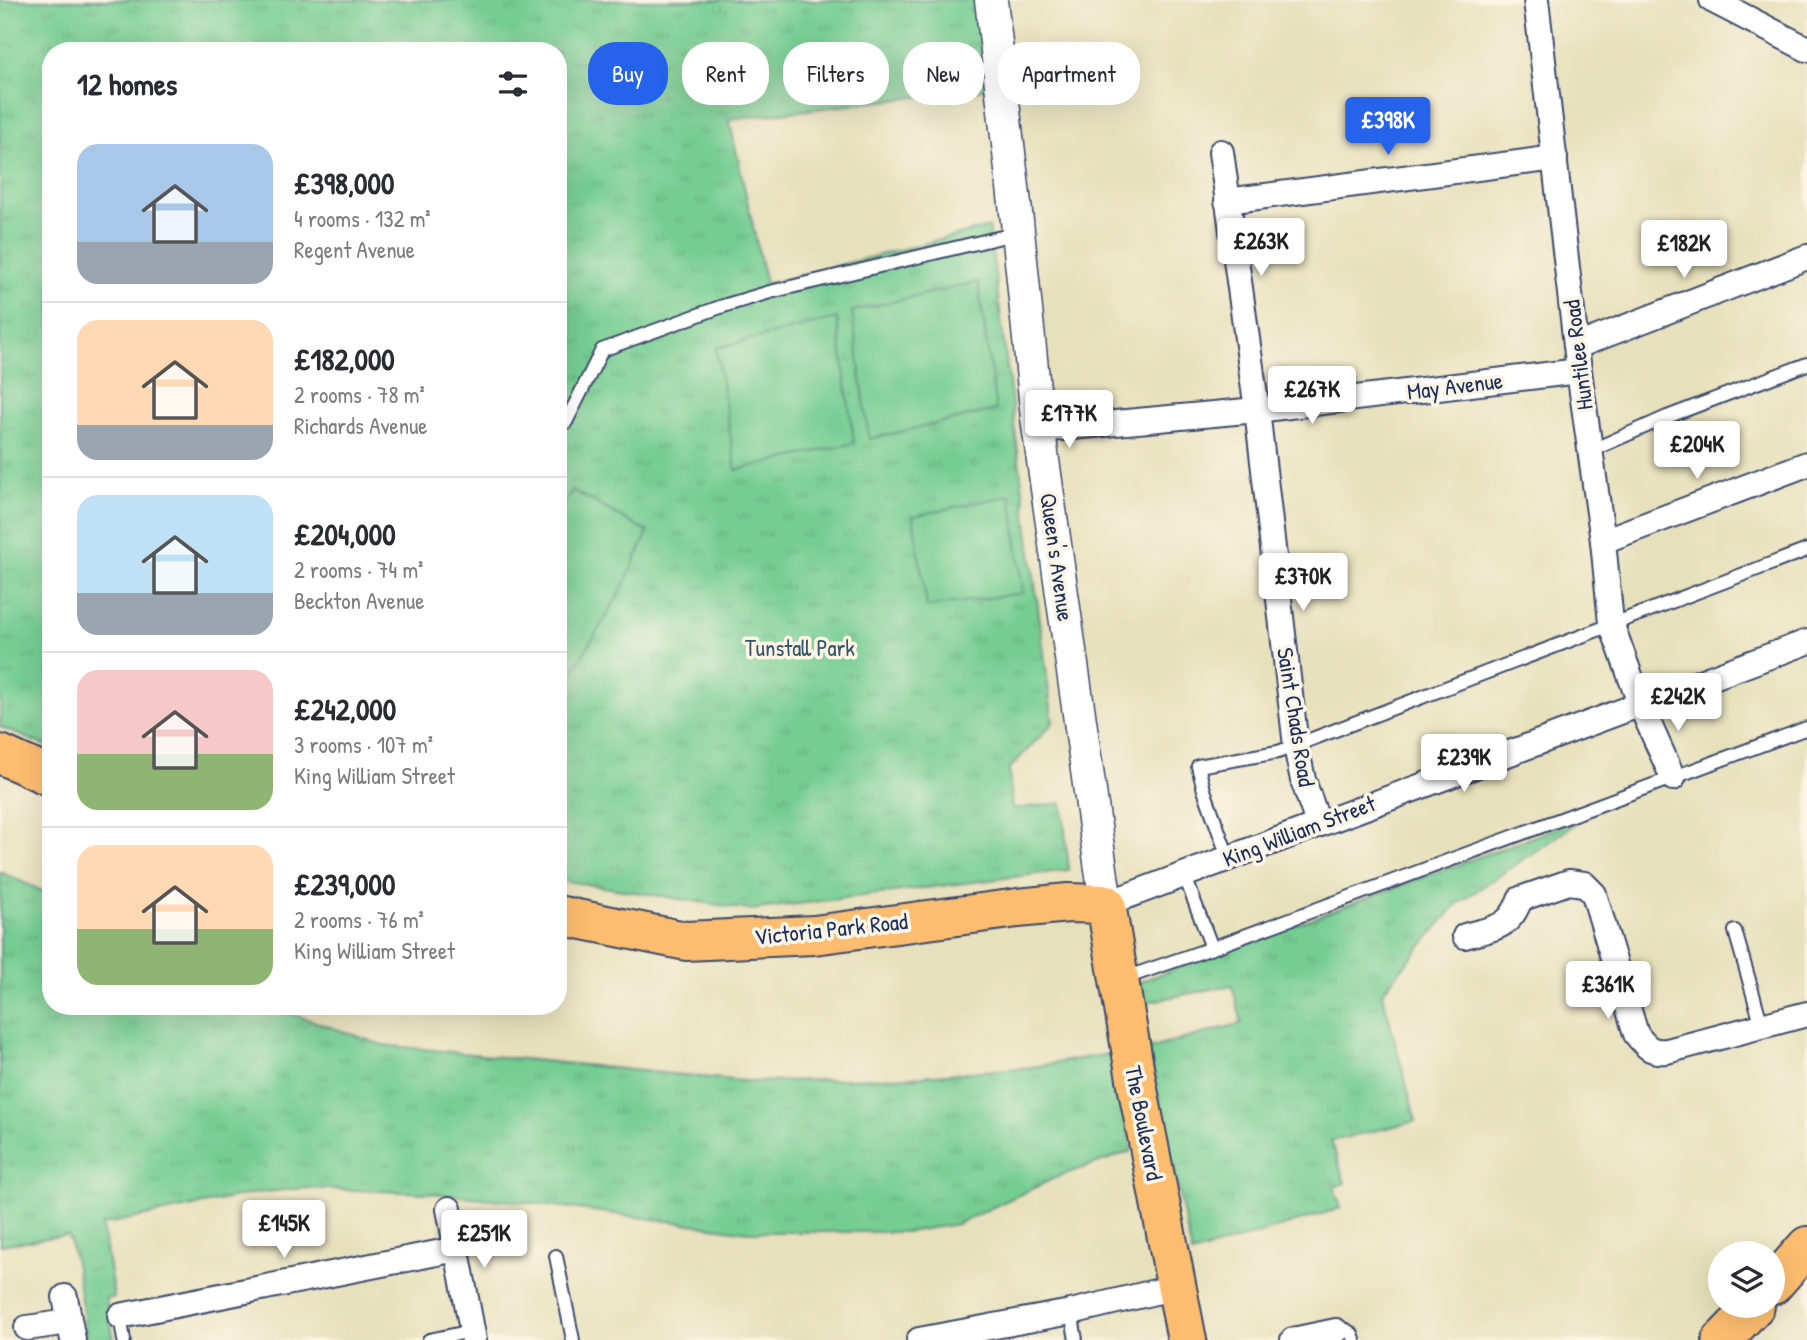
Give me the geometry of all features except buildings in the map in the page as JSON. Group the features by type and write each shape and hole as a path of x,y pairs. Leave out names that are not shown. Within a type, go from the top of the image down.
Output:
{"main road":[{"path":"0,754 42,772"},
{"name":"Victoria Park Road","path":"567,917 686,941 814,935 1017,908 1068,903 1106,904"},
{"name":"The Boulevard","path":"1106,904 1138,1090 1187,1340"},
{"path":"1785,1271 1807,1246"},
{"path":"1722,1340 1743,1318"}],"street":[{"name":"Queen's Avenue","path":"990,0 1039,430 1106,904"},
{"path":"1712,0 1807,49"},
{"name":"Huntilee Road","path":"1534,1 1579,371 1603,541 1611,623 1641,706 1673,778"},
{"name":"Saint Chads Road","path":"1220,152 1256,410 1296,746 1303,780 1318,823"},
{"path":"1227,201 1555,158"},
{"path":"1577,346 1807,257"},
{"name":"May Avenue","path":"1039,430 1256,410 1579,371"},
{"path":"1603,541 1807,464"},
{"name":"King William Street","path":"1106,904 1807,642"},
{"path":"1465,936 1507,923 1515,914 1520,899 1569,882 1584,884 1594,894 1636,1034 1645,1046 1654,1052 1667,1051 1807,1014"},
{"path":"449,1209 473,1336"},
{"path":"122,1328 457,1249"},
{"path":"919,1340 1071,1312 1176,1287"},
{"path":"27,1328 71,1331 65,1297"}],"lane":[{"path":"567,418 601,350 770,292 1018,233"},
{"path":"1590,451 1667,417 1807,364"},
{"path":"1228,858 1198,766 1278,752 1296,746 1807,550"},
{"path":"1119,980 1807,728"},
{"path":"1184,874 1212,948"},
{"path":"1735,931 1762,1026"},
{"path":"556,1256 573,1340"},
{"path":"1071,1312 1076,1340"},
{"path":"429,1340 473,1336"}],"green space":[{"name":"Tunstall Park","path":"0,0 991,0 995,88 984,89 984,42 903,42 903,99 889,100 889,42 783,42 783,105 849,105 729,119 766,284 989,227 1053,723 1009,769 1012,809 1062,803 1069,870 750,910 567,881 567,42 42,42 42,744 0,727"},
{"path":"978,282 996,410 869,439 852,311"},
{"path":"837,318 854,443 736,470 716,348"},
{"path":"572,490 648,532 620,593 567,681 567,499"},
{"path":"1011,495 1023,593 927,607 913,516"},
{"path":"1584,818 1456,905 1382,992 1416,1121 1331,1141 1345,1183 1334,1187 1341,1208 1192,1254 1148,1049 1242,1023 1232,985 1142,1003 1139,982"},
{"path":"0,872 42,891 42,1015 295,1015 383,1045 752,1082 911,1077 1032,1067 1114,1053 1132,1151 1059,1176 957,1224 907,1232 749,1232 541,1204 430,1193 304,1188 256,1193 102,1225 114,1297 106,1299 114,1340 87,1340 76,1267 68,1235 0,1245"}]}
